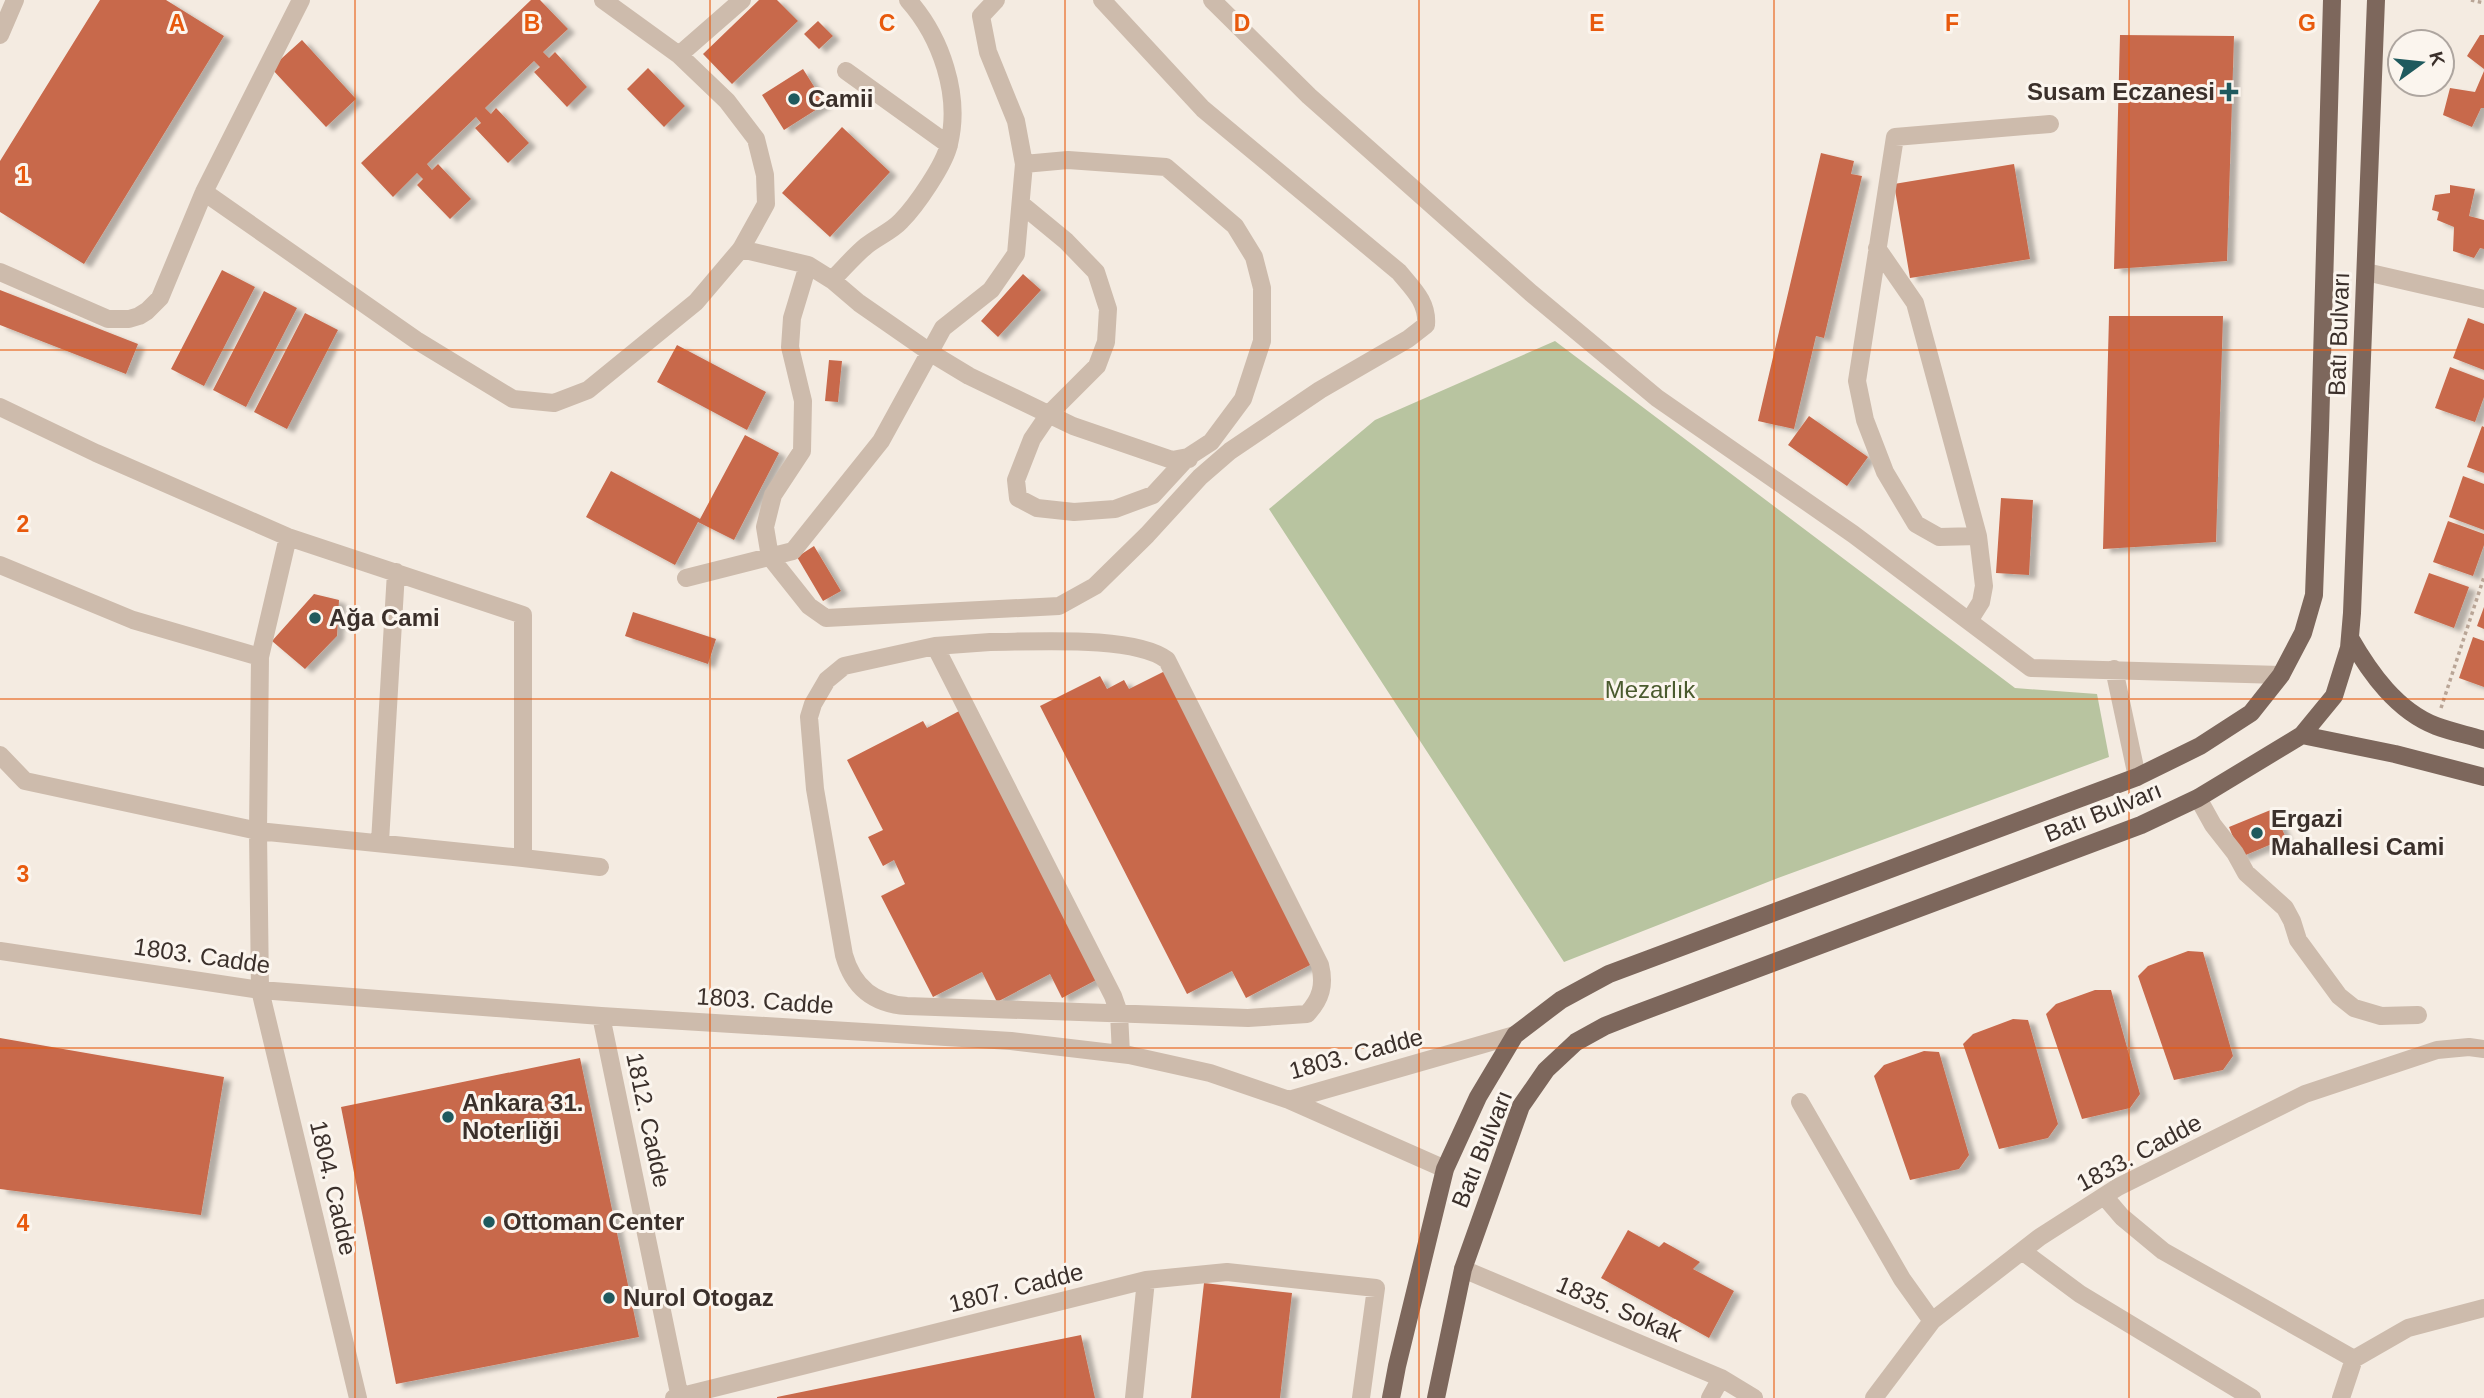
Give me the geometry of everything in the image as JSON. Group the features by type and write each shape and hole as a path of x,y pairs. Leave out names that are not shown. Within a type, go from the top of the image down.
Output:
{"main road":[{"name":"Batı Bulvarı","path":"1391,1398 1396,1366 1445,1169 1478,1097 1515,1035 1561,1000 1609,974 2137,777 2200,746 2251,713 2281,675 2303,634 2314,596 2332,0"},
{"name":"Batı Bulvarı","path":"1436,1398 1463,1269 1521,1106 1546,1070 1576,1042 1624,1019 2141,825 2198,799 2302,734 2334,696 2343,673 2350,638 2353,601 2376,0"},
{"path":"2350,638 2381,686 2402,705 2435,726 2484,740"},
{"path":"2302,734 2484,777"}],"street":[{"path":"0,35 15,0"},
{"path":"0,272 108,319 139,316 147,311 160,298 204,192 300,0"},
{"path":"204,192 416,340 513,399 554,403 588,390 696,302 741,249 766,204 765,175 756,139 727,101 680,55 603,0"},
{"path":"680,55 742,0"},
{"path":"832,280 867,245 900,223 924,193 949,145 952,109 950,82 939,45 908,0"},
{"path":"686,578 793,551 881,441 943,328 991,290 1016,254 1024,164 1016,121 988,51 981,16 996,0"},
{"path":"808,265 792,318 790,347 803,401 802,451 773,495 765,527 770,557 809,606 826,618 1059,606 1095,586 1200,477 1230,451 1320,390 1408,339 1426,325 1427,314 1423,300 1399,272 1203,109 1102,0"},
{"path":"1212,0 1309,96 1531,293 1646,389 1853,534 2031,668 2281,675"},
{"path":"846,71 949,145"},
{"path":"1978,536 1939,537 1916,524 1885,472 1864,420 1857,381 1895,137 2050,124"},
{"path":"1021,204 1066,241 1096,272 1108,309 1106,342 1097,366 1049,414 1032,439 1016,480 1018,498 1037,508 1074,512 1115,509 1153,495 1188,457 1211,442 1243,399 1262,341 1262,288 1254,257 1235,226 1167,167 1069,160 1024,164"},
{"path":"1877,248 1915,303 1978,536 1984,586 1980,603 1969,621"},
{"path":"741,249 808,265 931,353 969,376 1073,426 1172,460 1188,457"},
{"path":"2366,272 2484,299"},
{"path":"0,407 96,453 288,537 523,615 523,858"},
{"path":"1188,457 1200,477"},
{"name":"1804. Cadde","path":"288,537 260,657 260,990 358,1398"},
{"path":"0,565 133,620 260,657"},
{"path":"380,842 396,572"},
{"path":"990,642 1082,643 1143,648 1167,660 1320,965 1323,976 1320,997 1307,1014 1248,1018 1119,1013 894,1005 870,996 853,978 844,955 815,789 810,717 819,691 827,680 844,666 935,646 990,642"},
{"path":"935,646 1113,996 1119,1013 1121,1054"},
{"path":"2114,669 2137,777"},
{"path":"0,755 25,780 258,831 600,867"},
{"path":"2198,799 2246,873 2285,908 2298,940 2339,996 2354,1008 2381,1016 2418,1015"},
{"name":"1803. Cadde","path":"0,951 260,990 601,1016 1011,1041 1121,1054 1210,1073 1289,1100 1515,1035"},
{"name":"1812. Cadde","path":"601,1016 678,1398"},
{"name":"1833. Cadde","path":"1874,1398 1932,1321 2022,1251 2104,1196 2305,1094 2437,1050 2469,1047 2484,1049"},
{"path":"1289,1100 1445,1169"},
{"path":"1800,1102 1902,1279 1932,1321"},
{"path":"2104,1196 2122,1217 2163,1251 2354,1359"},
{"path":"2022,1251 2080,1294 2252,1398"},
{"name":"1835. Sokak","path":"1463,1269 1721,1378 1754,1398"},
{"name":"1807. Cadde","path":"678,1398 1146,1280 1227,1272 1376,1288 1360,1398"},
{"path":"1133,1398 1146,1280"},
{"path":"2341,1398 2354,1359 2408,1328 2484,1308"},
{"path":"1710,1398 1721,1378"}],"path":[{"path":"2472,0 2484,3"},
{"path":"2435,726 2484,577"}],"green space":[{"name":"Mezarlık","path":"1555,341 2015,688 2097,694 2109,757 1778,878 1564,962 1269,509 1375,420"}],"building":[{"path":"100,0 166,0 224,36 84,264 0,212 0,161"},
{"path":"531,0 540,0 568,29 543,52 549,58 555,52 587,87 567,107 534,72 540,67 534,61 485,108 491,114 496,108 529,143 508,163 475,128 481,123 476,117 427,164 432,170 438,164 471,199 450,219 417,185 423,179 417,173 393,197 361,163"},
{"path":"759,0 777,0 798,21 732,84 703,54"},
{"path":"818,21 833,36 819,49 804,34"},
{"path":"2120,35 2234,36 2227,261 2114,269"},
{"path":"2480,35 2484,35 2484,69 2467,56"},
{"path":"302,40 356,99 326,127 271,68"},
{"path":"648,68 685,106 664,127 627,89"},
{"name":"Camii","path":"803,69 825,104 784,130 762,95"},
{"path":"2484,71 2484,108 2481,108 2472,127 2443,115 2447,98 2456,98 2456,89 2475,92"},
{"path":"842,127 890,172 830,237 782,193"},
{"path":"1821,153 1854,161 1851,174 1862,176 1824,338 1816,336 1794,429 1758,421"},
{"path":"2014,164 2030,259 1910,278 1894,184"},
{"path":"2450,185 2475,189 2469,216 2484,220 2484,249 2480,248 2474,258 2453,251 2454,227 2437,220 2439,212 2432,210 2435,195 2450,193"},
{"path":"222,270 255,287 204,386 171,369"},
{"path":"1023,274 1041,290 998,337 981,321"},
{"path":"0,290 138,344 126,374 0,325"},
{"path":"264,291 297,308 246,407 213,390"},
{"path":"305,313 338,330 287,429 254,412"},
{"path":"2109,316 2223,316 2216,542 2103,549"},
{"path":"2468,318 2484,324 2484,370 2453,358"},
{"path":"677,345 766,392 747,430 657,382"},
{"path":"829,360 842,361 838,402 825,401"},
{"path":"2450,367 2484,380 2484,397 2475,422 2435,408"},
{"path":"1809,416 1868,457 1847,486 1788,445"},
{"path":"2482,426 2484,427 2484,473 2467,467"},
{"path":"745,435 779,453 734,540 698,522 675,565 586,517 611,471 700,519"},
{"path":"2463,476 2484,484 2484,530 2449,517"},
{"path":"2001,498 2033,500 2029,575 1996,573"},
{"path":"2448,521 2484,534 2484,545 2473,576 2433,562"},
{"path":"814,546 841,591 823,601 797,557"},
{"path":"2429,573 2469,587 2454,628 2414,613"},
{"name":"Ağa Cami","path":"314,594 339,600 337,636 305,669 272,641"},
{"path":"2484,607 2484,629 2477,626"},
{"path":"633,612 716,639 708,664 625,636"},
{"path":"2473,637 2484,641 2484,687 2459,678"},
{"path":"1165,671 1314,963 1246,998 1232,971 1187,994 1040,706 1100,676 1107,689 1124,680 1129,689"},
{"path":"961,710 1098,979 1062,998 1050,974 997,1002 982,972 933,997 881,896 905,884 894,860 883,866 868,837 883,830 847,760 923,721 927,728"},
{"name":"Ergazi Mahallesi Cami","path":"2273,809 2286,838 2241,857 2229,827"},
{"path":"2188,951 2203,952 2233,1056 2223,1070 2174,1080 2138,976 2148,966"},
{"path":"2095,990 2111,990 2140,1094 2130,1108 2082,1119 2046,1014 2056,1004"},
{"path":"2013,1019 2028,1020 2058,1124 2048,1138 1999,1149 1963,1044 1973,1034"},
{"path":"0,1038 224,1077 201,1215 0,1189"},
{"path":"1924,1051 1939,1052 1969,1155 1959,1169 1910,1180 1874,1076 1884,1065"},
{"name":"Ottoman Center","path":"580,1058 639,1337 396,1384 341,1107"},
{"path":"1628,1230 1659,1247 1664,1242 1700,1262 1693,1269 1734,1291 1709,1338 1601,1278"},
{"path":"1204,1283 1292,1293 1280,1398 1191,1398"},
{"path":"1081,1335 1095,1398 777,1398 777,1397"}],"place":[{"name":"Susam Eczanesi","path":"2229,92"},
{"name":"Camii","path":"794,99"},
{"name":"Ağa Cami","path":"315,618"},
{"name":"Ergazi Mahallesi Cami","path":"2257,833"},
{"name":"Ankara 31. Noterliği","path":"448,1117"},
{"name":"Ottoman Center","path":"489,1222"},
{"name":"Nurol Otogaz","path":"609,1298"}]}
